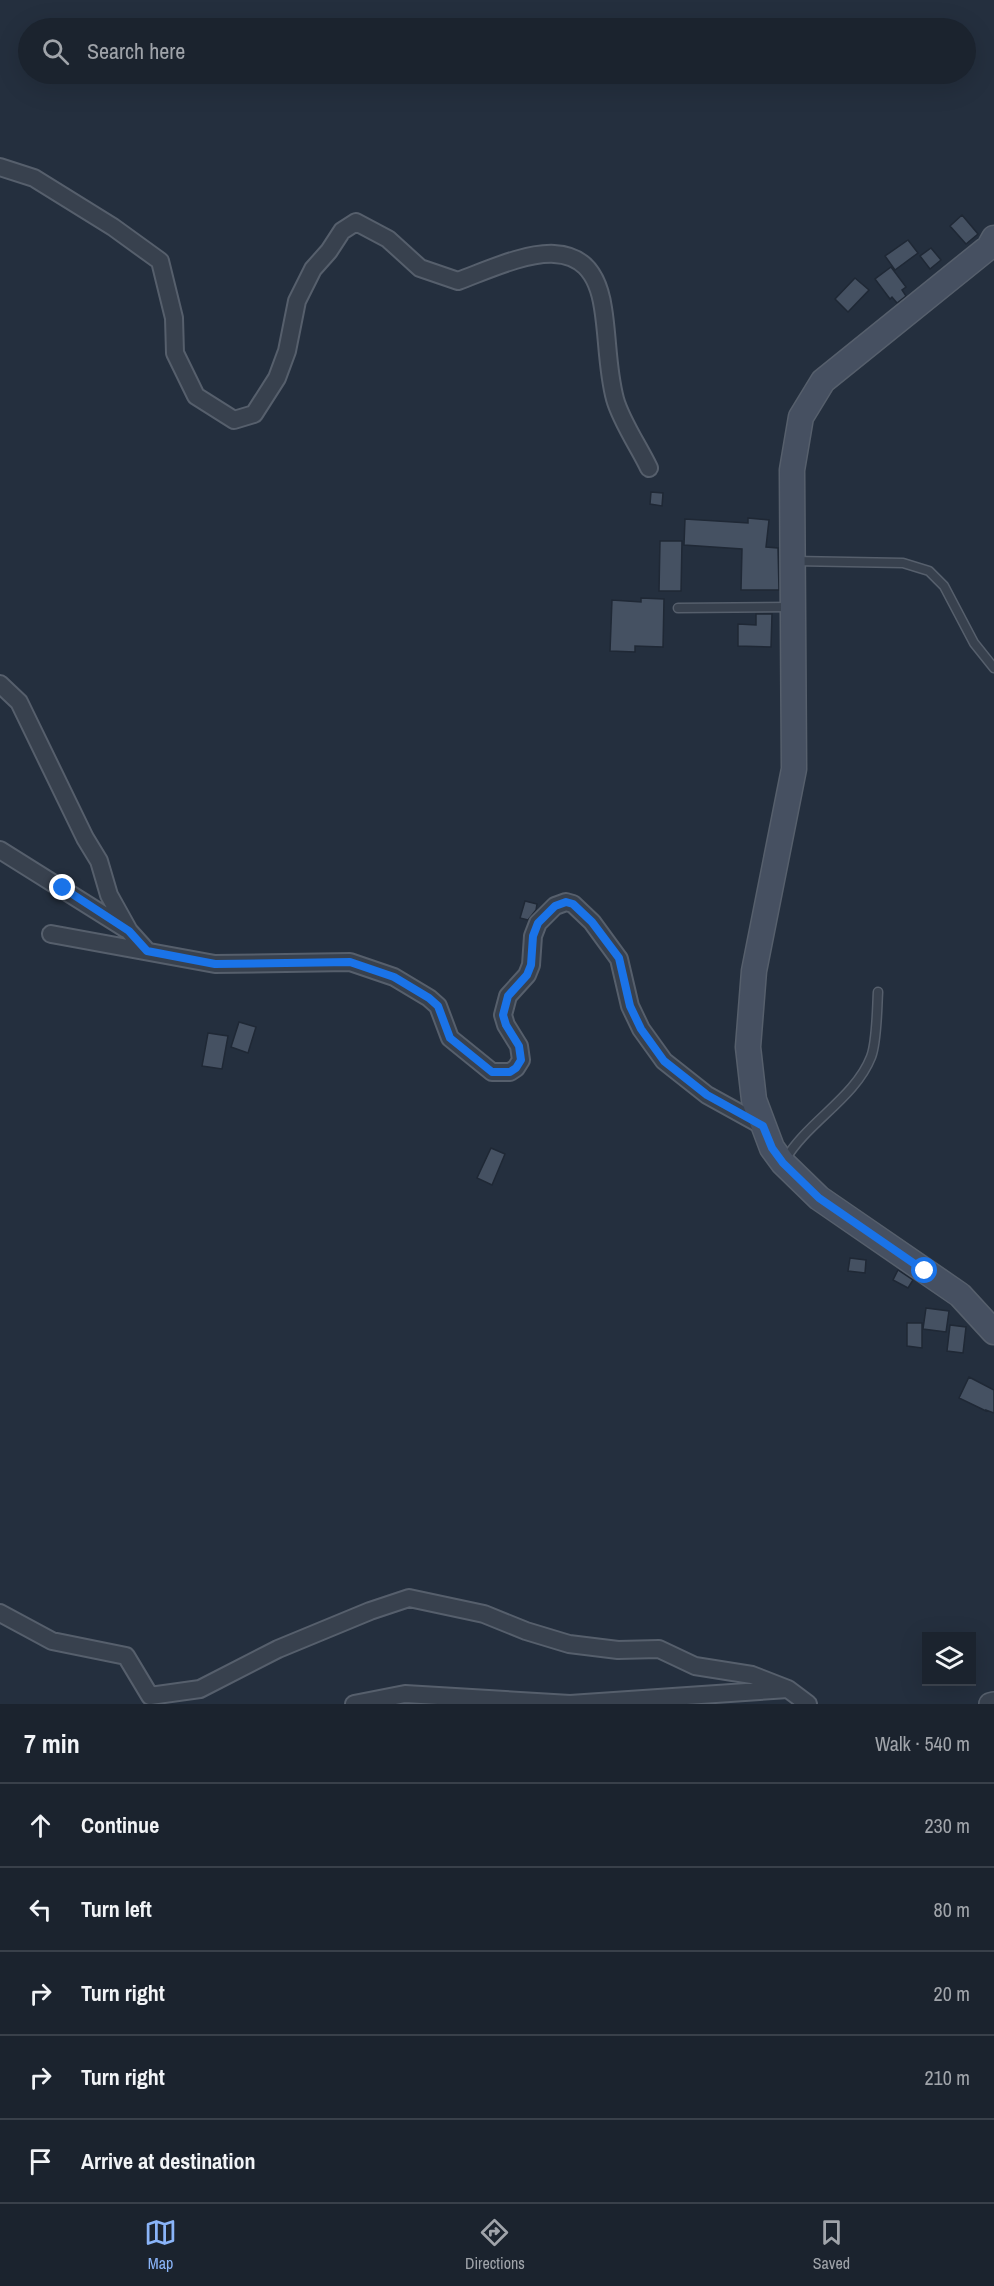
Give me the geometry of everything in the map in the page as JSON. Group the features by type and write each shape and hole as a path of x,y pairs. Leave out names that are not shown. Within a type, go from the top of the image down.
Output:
{"main road":[{"path":"994,238 989,247 823,381 801,417 792,470 794,769 754,971 748,1047 754,1100 772,1148 783,1163 819,1198 960,1295 994,1332"}],"street":[{"path":"0,167 34,178 113,227 160,261 174,318 175,353 196,396 234,420 254,414 277,378 287,351 297,301 313,269 342,231 357,222 388,239 420,268 458,281 522,257 550,252 577,258 594,275 603,306 611,379 616,401 649,468"},
{"path":"0,684 20,702 99,861 108,895 129,931 147,951"},
{"path":"0,850 129,931"},
{"path":"51,934 215,964 350,962 394,977 429,998 438,1006 450,1038 492,1072 510,1072 521,1060 519,1046 506,1025 503,1015 508,996 527,975 531,965 533,936 538,923 555,906 566,902 573,904 592,922 619,958 630,1006 641,1029 664,1061 707,1095 763,1126"},
{"path":"0,1613 52,1641 126,1656 150,1696 200,1689 278,1649 370,1611 409,1598 484,1614 526,1631 569,1644 618,1650 659,1649 695,1666 752,1675 788,1689 808,1704"},
{"path":"354,1704 405,1694 570,1704 788,1689"}],"lane":[{"path":"794,561 903,563 929,572 944,586 974,643 994,668"},
{"path":"678,608 793,607"},
{"path":"783,1163 794,1143 860,1078 872,1055 878,992"}],"building":[{"path":"962,215 978,234 966,244 950,226"},
{"path":"908,240 918,253 895,270 885,256"},
{"path":"931,248 941,260 930,269 920,256"},
{"path":"891,267 906,287 902,290 906,296 897,303 892,297 890,299 875,279"},
{"path":"855,278 869,290 848,312 835,299"},
{"path":"651,492 663,493 662,506 650,504"},
{"path":"748,518 769,520 766,547 778,548 779,590 741,590 742,549 684,545 685,519 748,523"},
{"path":"660,541 682,541 681,591 659,591"},
{"path":"641,598 664,599 663,647 635,646 635,652 610,651 612,600 641,602"},
{"path":"756,614 772,614 771,647 738,646 738,624 756,625"},
{"path":"525,901 537,904 536,910 528,920 520,918"},
{"path":"239,1022 256,1027 248,1053 231,1047"},
{"path":"208,1033 228,1036 222,1069 202,1066"},
{"path":"491,1148 505,1154 492,1185 477,1178"},
{"path":"850,1258 866,1260 865,1273 848,1271"},
{"path":"898,1270 913,1280 908,1288 893,1280"},
{"path":"926,1308 949,1311 946,1332 923,1329"},
{"path":"907,1323 922,1323 922,1348 907,1346"},
{"path":"950,1325 966,1327 963,1353 947,1351"},
{"path":"969,1377 994,1390 994,1413 959,1398"}],"route":[{"path":"63,888 129,931 147,951 215,964 288,961 350,962 394,977 438,1006 450,1038 492,1072 510,1072 521,1060 519,1046 506,1025 503,1015 508,996 527,975 531,965 533,936 538,923 555,906 566,902 573,904 592,922 619,958 630,1006 641,1029 664,1061 707,1095 763,1126 772,1148 783,1163 819,1198 925,1271"}]}
